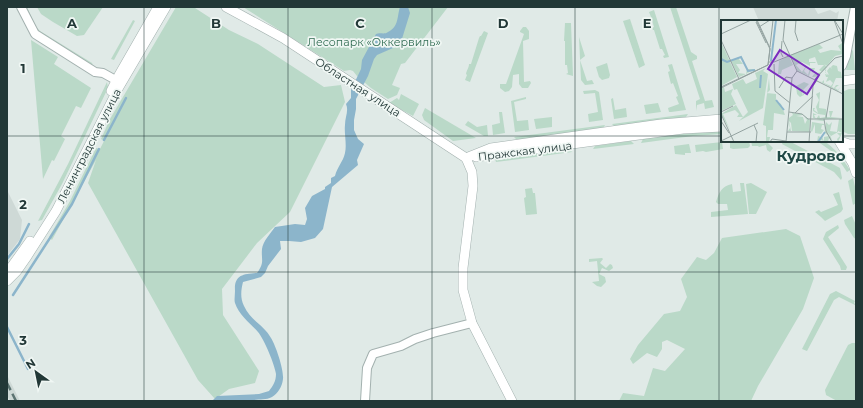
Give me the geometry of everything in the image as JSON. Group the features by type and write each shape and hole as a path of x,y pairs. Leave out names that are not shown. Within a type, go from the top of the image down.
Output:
{"street":[{"path":"21,7 34,34 95,72 103,73 119,82"},
{"name":"Ленинградская улица","path":"7,273 48,214 158,7"},
{"name":"Ленинградская улица","path":"7,281 17,271 56,211 119,82 166,7"},
{"name":"Областная улица","path":"226,7 282,38 347,81 415,123 466,158"},
{"path":"843,64 846,56 855,7"},
{"path":"843,81 856,79"},
{"name":"Пражская улица","path":"466,158 491,148 661,124 721,118"},
{"name":"Пражская улица","path":"466,158 683,129 721,127"},
{"path":"840,142 853,164 856,173"},
{"path":"842,142 856,144"},
{"path":"472,172 486,156"},
{"path":"466,158 472,172 473,186 462,268 463,290 472,323 512,401"},
{"path":"365,401 367,368 373,354 400,346 433,333 472,323"}],"shaded area":[{"path":"753,7 814,7 818,14 830,10 836,13 839,11 837,20 759,20"},
{"path":"7,190 22,220 20,239 7,256"},
{"path":"7,375 20,401 10,401 7,395"}],"green space":[{"path":"24,7 27,7 36,27 40,31 93,65 38,34"},
{"path":"37,7 103,7 84,35 77,36 41,14"},
{"path":"176,7 195,7 229,30 258,44 324,87 341,85 345,102 290,212 257,243 222,289 223,315 259,371 255,383 229,389 215,399 198,380 88,183 96,160 52,240 49,237 70,201 96,148 100,149 104,141 101,139 110,119"},
{"name":"Лесопарк «Оккервиль»","path":"243,7 448,7 405,63 401,64 392,85 400,88 397,95 388,99 371,88 353,71 344,71"},
{"path":"670,7 676,7 691,52 697,56 697,59 692,61 705,101 712,100 714,107 705,109 704,103 697,105 696,111 696,101 700,99"},
{"path":"654,10 669,57 664,58 663,56 665,55 662,49 660,49 652,28 654,27 649,12"},
{"path":"630,19 645,65 639,68 623,21"},
{"path":"133,20 135,21 114,60 111,59"},
{"path":"565,23 571,23 573,76 566,74 568,73 567,65 565,65"},
{"path":"523,27 526,27 529,31 529,39 523,41 524,82 530,81 531,83 528,88 522,88 519,84 519,74 513,75 512,87 509,91 505,92 500,88 500,84 506,84 524,34 520,32"},
{"path":"484,31 488,33 470,82 465,80 467,75 466,72 469,64 471,64 479,38"},
{"path":"579,37 585,56 580,60"},
{"path":"31,40 58,57 54,64 91,88 81,108 76,106 61,136 65,139 54,161 52,160 43,179"},
{"path":"853,50 855,70 846,70 851,52"},
{"path":"580,60 587,81 592,80 594,84 585,85 581,80"},
{"path":"607,63 610,75 609,78 602,80 599,77 596,67"},
{"path":"672,64 686,110 669,112 668,108 679,104 676,97 678,96 673,83 671,84 668,72 670,71 668,65"},
{"path":"107,82 108,88 62,184 42,220 38,221 68,164"},
{"path":"849,89 856,89 856,134 848,134 843,132 843,92"},
{"path":"595,90 599,92 603,120 589,122 588,114 598,112 595,93 584,94 583,91"},
{"path":"401,94 419,104 413,116 389,103 397,98 399,100"},
{"path":"526,97 526,99 514,102 517,121 528,120 529,130 515,132 511,101"},
{"path":"613,98 615,110 626,108 627,117 614,119 611,99"},
{"path":"658,103 661,112 646,114 644,105"},
{"path":"425,108 476,138 453,141 424,120 422,115"},
{"path":"499,112 502,112 505,133 493,135 492,125 500,123"},
{"path":"688,114 686,117 615,127 612,124"},
{"path":"552,117 552,127 536,129 534,119"},
{"path":"468,121 477,127 487,125 488,136 484,136 465,125"},
{"path":"605,125 603,129 517,140 514,137"},
{"path":"721,131 721,134 641,143 643,139"},
{"path":"631,141 634,144 593,149 595,146"},
{"path":"722,142 723,149 696,152 695,145"},
{"path":"730,142 749,142 750,146 748,148 730,148"},
{"path":"751,142 767,142 773,148 770,152 767,150 766,145 759,147 752,146"},
{"path":"783,142 791,142 840,168 841,180 834,172 782,144"},
{"path":"818,142 825,142 831,146 850,170 847,172 834,153"},
{"path":"689,144 691,153 685,153 685,155 675,154 674,146"},
{"path":"569,149 572,152 496,162 495,159"},
{"path":"853,178 856,191 856,203 853,205 848,181"},
{"path":"740,183 744,183 748,214 711,217 711,212 728,210 727,204 718,204 716,202 721,190 732,184 733,192 741,191"},
{"path":"751,183 767,192 756,214 749,214 746,184"},
{"path":"532,188 533,193 535,193 537,214 526,215 524,198 526,197 525,189"},
{"path":"839,192 843,209 841,212 825,221 815,212 819,210 821,212 838,205 833,194"},
{"path":"852,216 856,225 856,239 845,224 844,220"},
{"path":"838,225 839,228 828,237 847,267 846,270 841,270 823,239 826,232"},
{"path":"786,229 800,236 814,278 803,309 758,386 751,401 619,401 623,393 644,396 653,368 665,371 685,349 667,340 662,342 662,349 657,357 647,353 633,364 630,359 638,345 664,314 680,311 687,297 681,279 697,257 706,260 714,253 722,238"},
{"path":"589,259 603,259 600,263 606,268 610,264 613,268 609,271 602,268 599,274 605,277 606,282 601,287 592,282 599,281 597,261 589,262"},
{"path":"836,291 855,301 855,305 839,297 834,300 807,351 802,349 830,294"},
{"path":"856,343 856,401 837,401 826,395 825,390 848,345"}],"water":[{"path":"400,7 408,7 410,13 401,42 393,48 377,55 356,99 354,130 358,139 364,144 357,160 358,165 332,187 323,229 315,238 301,242 280,241 281,249 268,266 265,273 261,277 243,282 241,294 244,306 250,316 268,334 277,352 283,375 281,387 278,392 267,399 251,401 212,401 217,396 259,394 269,391 274,383 276,374 266,346 258,332 242,315 235,303 236,282 240,276 257,273 262,263 262,249 265,240 275,227 295,224 305,225 307,219 305,208 312,196 325,189 325,187 331,183 331,178 335,176 345,153 346,104 351,98 351,90 361,69 362,60 376,34 386,33 392,30 396,24"}],"waterway":[{"path":"104,140 126,98"},
{"path":"13,295 72,204 99,149"},
{"path":"7,259 19,244 29,224"},
{"path":"7,327 28,369"}],"railway":[{"path":"7,383 16,401"}],"district":[{"name":"Кудрово","path":"811,156"}]}
